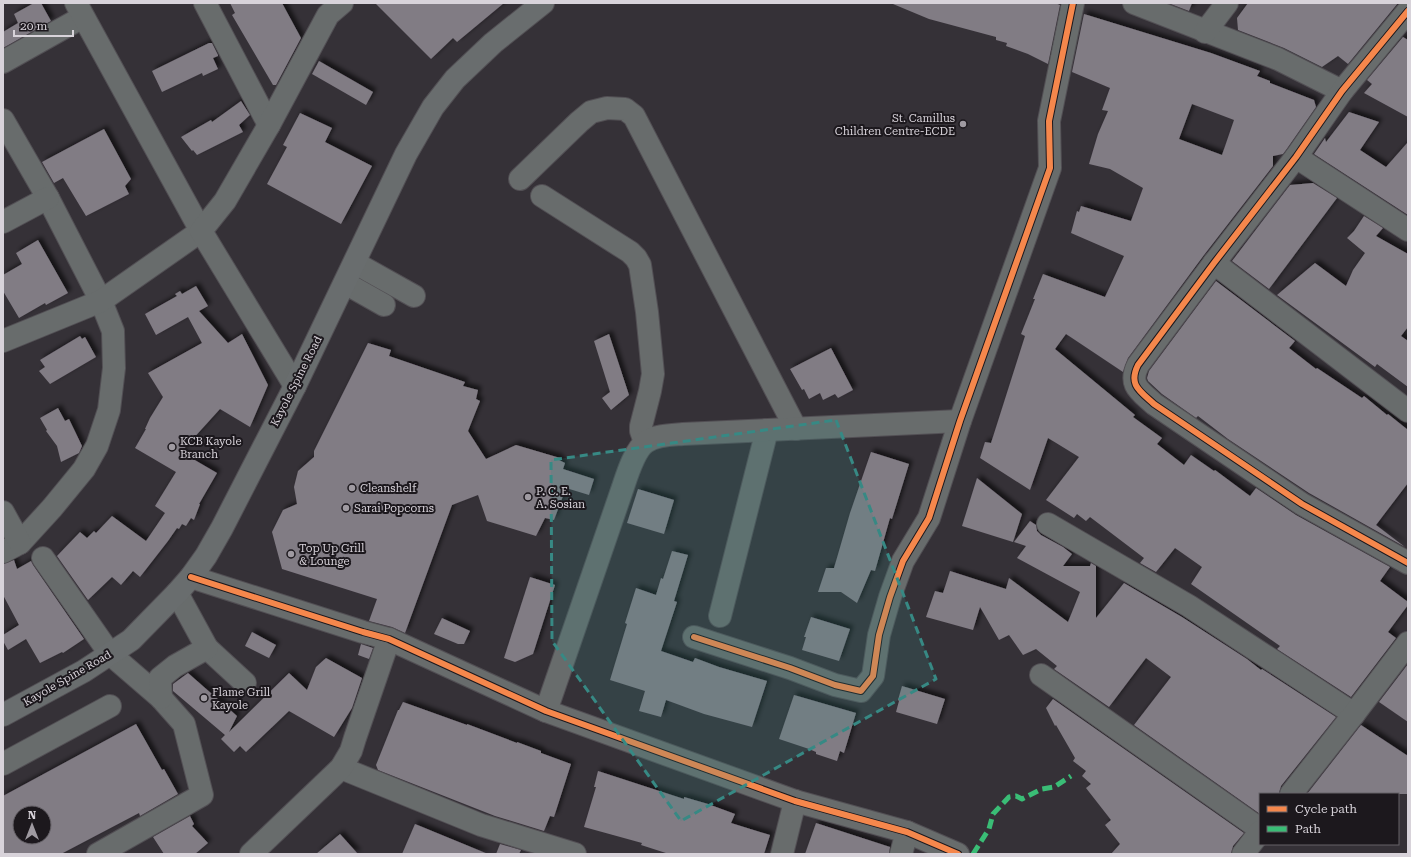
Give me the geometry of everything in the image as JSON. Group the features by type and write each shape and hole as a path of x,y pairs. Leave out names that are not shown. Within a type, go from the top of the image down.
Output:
{"main road":[{"name":"Kayole Spine Road","path":"3,715 84,671 131,640 178,594 191,577 206,556 222,528 295,386 406,154 432,107 455,79 493,43 543,3"}],"street":[{"path":"205,3 269,125"},
{"path":"3,341 101,300 201,231 225,201 269,125 328,15 342,3"},
{"path":"694,637 790,668 835,685 861,691 873,676 879,635 890,597 903,561 929,518 960,421 1050,168 1049,121 1073,3"},
{"path":"1134,3 1205,32 1278,59 1342,91"},
{"path":"1205,32 1227,3"},
{"path":"3,62 79,10 201,231 295,386"},
{"path":"1408,11 1342,91 1296,157 1214,263 1138,365 1134,373 1134,384 1154,404 1302,504 1408,563"},
{"path":"520,179 591,112 607,108 625,109 634,116 796,429"},
{"path":"3,120 48,198 101,300 113,331 114,368 109,410 97,446 84,469 52,508 12,548"},
{"path":"1296,157 1408,230"},
{"path":"542,196 630,252 640,265 647,312 653,374 650,391 640,426 640,431 645,442"},
{"path":"3,222 48,198"},
{"path":"355,262 414,296"},
{"path":"1214,263 1408,411"},
{"path":"345,283 384,305"},
{"path":"546,711 623,487 635,456 645,442 663,436 960,421"},
{"path":"720,616 767,430"},
{"path":"3,512 12,548"},
{"path":"1048,524 1189,606 1354,714"},
{"path":"43,558 110,654 161,698 184,724 202,795 98,854"},
{"path":"191,577 389,639 546,711 795,801 907,832 958,854"},
{"path":"178,594 207,648 245,683"},
{"path":"252,854 341,768 356,738 389,639"},
{"path":"1292,793 1408,643"},
{"path":"161,698 160,678 175,666 207,648"},
{"path":"1041,675 1259,828"},
{"path":"3,764 110,706"},
{"path":"341,768 481,825 575,854"},
{"path":"782,854 795,801"},
{"path":"902,854 907,832"},
{"path":"1243,854 1259,833"}],"highlighted area":[{"path":"836,420 936,679 681,821 552,641 551,460"}],"building":[{"path":"34,3 41,3 51,21 3,48 3,32 18,23 14,14"},
{"path":"230,3 282,3 301,38 276,85 273,85 232,15 235,13"},
{"path":"375,3 504,3 457,42 453,38 431,59"},
{"path":"1055,3 1060,5 1048,64 1028,54 1006,46 1007,43 996,40 996,37 929,19 893,4"},
{"path":"1168,3 1192,3 1189,11"},
{"path":"1248,3 1398,3 1348,64 1338,56 1322,67 1284,48 1238,30 1237,18"},
{"path":"1084,14 1211,53 1260,71 1257,76 1270,81 1270,83 1314,100 1316,107 1286,150 1283,154 1273,156 1273,166 1204,255 1128,358 1123,372 1066,334 1055,349 1135,415 1133,417 1162,438 1157,444 1184,465 1191,455 1214,471 1215,470 1250,496 1256,488 1296,515 1390,567 1380,581 1408,602 1408,605 1388,632 1396,638 1351,697 1277,649 1280,646 1191,584 1202,567 1175,548 1156,572 1140,563 1144,558 1090,517 1086,521 1077,514 1074,518 1046,500 1079,457 1048,438 1030,490 980,458 985,442 991,443 1025,336 1021,334 1043,274 1105,297 1124,256 1071,233 1077,211 1079,212 1081,206 1131,221 1143,188 1110,169 1089,164 1098,134 1108,111 1102,110 1110,88 1072,72","holes":["1192,104 1234,120 1222,155 1179,139"]},
{"path":"1403,37 1408,40 1408,117 1364,93 1372,84 1367,80"},
{"path":"209,43 212,43 218,55 213,58 218,69 203,76 202,73 162,92 152,71"},
{"path":"319,61 373,92 366,105 312,74"},
{"path":"241,101 250,115 239,125 243,132 197,155 193,150 192,151 181,137 211,120 212,122"},
{"path":"1349,112 1379,122 1360,150 1386,167 1408,142 1408,215 1314,154 1325,138 1326,142"},
{"path":"300,113 332,128 325,142 372,166 341,224 267,184 287,147 283,145"},
{"path":"104,129 131,179 125,186 129,194 86,216 63,178 54,183 42,162"},
{"path":"1313,183 1337,198 1269,289 1232,261 1290,185"},
{"path":"1364,216 1383,228 1376,236 1408,254 1408,327 1401,336 1408,341 1408,387 1377,364 1375,367 1277,295 1315,263 1346,286 1353,270 1365,253 1347,238 1354,231"},
{"path":"38,240 68,293 46,305 45,303 19,318 3,291 3,275 22,264 16,253"},
{"path":"1216,281 1295,341 1289,348 1316,369 1317,368 1362,398 1364,396 1408,430 1408,483 1376,525 1405,547 1309,493 1228,439 1198,416 1196,418 1162,394 1148,381 1147,378 1149,371"},
{"path":"196,286 208,306 199,311 228,343 242,334 268,385 250,427 220,409 181,452 217,473 199,504 194,520 191,518 186,526 182,524 179,529 177,528 140,577 133,571 121,585 112,577 88,600 57,556 80,532 87,538 94,531 96,533 112,516 146,541 165,513 155,506 176,472 135,448 146,429 150,418 163,397 148,373 202,343 188,317 156,335 145,314 177,296 175,294 180,291 182,294"},
{"path":"609,334 629,395 611,410 602,398 610,392 594,341"},
{"path":"80,336 82,339 85,337 96,357 50,384 39,371 45,367 40,360"},
{"path":"368,343 391,350 389,356 465,382 463,386 478,390 476,399 480,401 468,431 486,459 516,445 560,458 559,460 565,463 563,469 594,479 589,495 566,488 554,520 545,518 536,536 487,521 478,495 452,505 405,633 392,627 369,621 377,599 282,569 272,532 283,510 297,504 294,487 298,471 314,457 314,451"},
{"path":"831,348 853,390 838,398 835,394 823,400 820,393 809,399 790,369"},
{"path":"58,408 65,421 69,419 82,446 79,453 61,462 57,446 46,431 47,430 40,418"},
{"path":"871,452 909,464 892,519 890,518 875,571 871,570 857,603 841,592 818,592 826,568 834,568 850,513"},
{"path":"977,478 1022,514 1013,542 962,526"},
{"path":"638,489 674,500 664,534 627,523"},
{"path":"1030,521 1036,525 1037,531 1041,535 1063,547 1072,554 1063,566 1090,566 1091,563 1096,566 1096,618 1124,583 1182,617 1247,659 1261,670 1262,669 1336,717 1281,786 1279,793 1259,793 1259,813 1134,725 1171,677 1146,658 1109,707 1054,669 1057,666 1036,649 1023,655 1009,635 999,640 980,607 973,630 926,617 935,591 943,593 950,571 1006,589 1009,578 1068,622 1080,592 1017,558 1026,546 1014,542"},
{"path":"672,551 688,555 674,601 677,602 661,651 693,662 695,658 719,667 767,681 752,727 704,714 666,700 661,717 639,711 645,691 610,680 636,588 656,595"},
{"path":"14,560 17,569 31,561 84,639 63,653 62,652 40,663 26,639 8,650 3,641 3,635 19,625 3,595 3,564"},
{"path":"530,577 555,585 533,654 515,662 504,658"},
{"path":"811,617 850,629 839,661 802,650 806,637 804,637"},
{"path":"442,618 470,631 464,644 458,644 434,634"},
{"path":"252,632 276,645 269,658 245,646"},
{"path":"361,644 373,648 369,659 358,655"},
{"path":"326,658 362,678 352,708 334,737 289,711 246,752 240,746 234,752 221,739 225,735 173,691 173,684 188,673 237,716 229,732 289,673 307,690 316,667"},
{"path":"1408,664 1408,722 1379,702"},
{"path":"902,686 945,699 937,724 896,712"},
{"path":"794,695 856,713 844,753 840,751 837,761 816,754 816,752 809,749 779,739"},
{"path":"1053,699 1244,833 1233,846 1231,854 1111,854 1120,844 1105,825 1111,820 1086,788 1091,784 1082,776 1086,771 1073,761 1075,758 1056,725 1055,726 1046,708"},
{"path":"403,702 517,742 571,764 554,817 550,816 544,831 495,816 378,770 376,765 398,710"},
{"path":"136,724 162,770 164,769 178,794 140,816 139,813 61,854 3,854 3,796"},
{"path":"1361,725 1408,756 1408,794 1308,793"},
{"path":"598,771 684,799 684,797 708,804 735,814 731,823 770,835 764,854 669,854 641,845 642,843 584,827 596,787 594,787"},
{"path":"190,816 194,824 192,826 208,843 195,854 164,854 153,837"},
{"path":"816,823 890,847 889,854 805,854"},
{"path":"415,824 488,854 402,854"},
{"path":"340,834 358,854 316,854"},
{"path":"500,844 521,850 519,854 496,854"}],"marked path":[{"path":"973,854 989,829 993,814 1009,797 1016,796 1022,799 1042,789 1054,787 1071,776"}],"cycle path":[{"path":"694,637 790,668 835,685 861,691 873,676 879,635 890,597 903,561 929,518 960,421 1050,168 1049,121 1073,3"},
{"path":"1408,11 1342,91 1296,157 1138,365 1134,378 1140,391 1154,404 1302,504 1408,563"},
{"path":"191,577 389,639 546,711 795,801 907,832 958,854"}],"place":[{"name":"St. Camillus Children Centre-ECDE","path":"963,124"},
{"name":"KCB Kayole Branch","path":"172,447"},
{"name":"Cleanshelf","path":"352,488"},
{"name":"P. C. E. A. Sosian","path":"528,497"},
{"name":"Sarai Popcorns","path":"346,508"},
{"name":"Top Up Grill & Lounge","path":"291,554"},
{"name":"Flame Grill Kayole","path":"204,698"}]}
